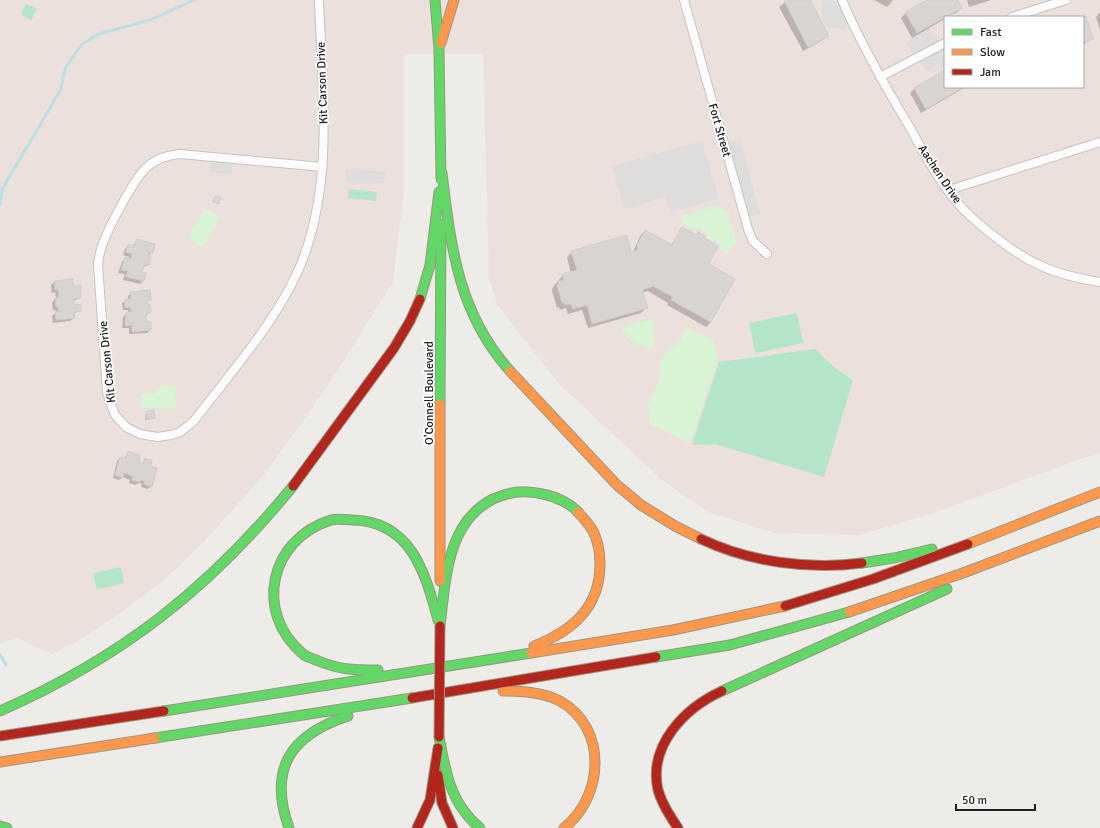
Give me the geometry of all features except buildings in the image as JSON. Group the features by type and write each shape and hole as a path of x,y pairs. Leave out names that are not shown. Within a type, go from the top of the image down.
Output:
{"main road":[{"name":"O'Connell Boulevard","path":"435,0 439,50 442,173 439,737"},
{"name":"O'Connell Boulevard","path":"439,50 454,0"},
{"path":"442,173 458,276 472,315 491,348 590,458 618,486 641,504 690,534 715,545 766,560 822,566 866,564 888,561 939,547 1084,498"},
{"path":"0,711 86,670 115,652 170,613 207,580 273,510 306,470 405,330 413,315 425,285 430,262 442,173"},
{"path":"440,626 450,558 456,537 464,523 484,503 495,497 508,493 520,491 539,492 569,504 590,526 596,539 601,568 597,590 591,604 580,619 568,630 548,641 457,665"},
{"path":"0,736 423,671 688,628 797,603 840,591 927,561 1100,492"},
{"path":"423,671 357,670 335,668 303,654 292,644 282,631 276,616 272,597 273,580 278,563 289,547 301,535 315,526 342,518 358,518 385,526 400,537 417,559 428,582 440,626"},
{"path":"0,762 458,691 691,652 803,627 901,596 1099,521"},
{"path":"678,828 667,814 660,798 657,766 661,748 666,736 680,718 694,707 724,690 1099,521"},
{"path":"458,691 524,691 543,694 560,701 572,710 582,722 590,736 596,773 593,788 587,803 578,816 564,828"},
{"path":"289,828 283,811 280,795 280,778 290,752 300,741 312,730 332,721 424,696"},
{"path":"417,828 427,807 432,789 439,737"},
{"path":"439,737 438,782 440,796 445,811 454,828"},
{"path":"439,737 454,799 462,812 480,828"},
{"path":"0,826 7,828"}],"street":[{"name":"Kit Carson Drive","path":"319,0 323,167 316,218 303,260 292,282 266,325 187,428 172,435 149,436 126,427 115,415 109,401 98,264 99,254 106,235 141,173 158,160 180,154 323,167"},
{"name":"Fort Street","path":"684,0 748,229 753,241 767,254"},
{"name":"Aachen Drive","path":"842,0 856,33 880,77 940,178 963,209 998,240 1038,265 1072,276 1100,282"},
{"path":"1015,16 1066,0"},
{"path":"880,77 944,44"},
{"path":"949,190 1100,142"}],"shaded area":[{"path":"0,0 1100,0 1100,452 928,515 859,535 775,533 710,513 662,480 559,384 497,305 489,278 483,54 404,54 404,192 393,282 327,387 263,476 201,545 164,580 119,614 81,639 52,654 16,637 0,644"},
{"path":"824,0 851,3 846,30 820,26"},
{"path":"927,26 944,49 944,68 939,63 928,72 905,43"},
{"path":"740,139 760,214 745,218 724,143"},
{"path":"702,141 719,199 670,212 665,197 624,209 612,166"},
{"path":"211,157 233,159 232,174 209,172"},
{"path":"346,169 386,172 384,183 346,182"}],"green space":[{"path":"26,4 37,9 31,20 21,15"},
{"path":"349,189 377,192 376,201 348,198"},
{"path":"717,206 728,211 736,241 728,254 720,249 720,244 708,238 708,233 699,228 694,230 683,224 681,216"},
{"path":"205,209 221,217 202,247 188,238"},
{"path":"797,313 803,343 755,353 749,323"},
{"path":"651,319 653,321 654,349 643,347 634,343 630,340 621,327"},
{"path":"686,326 710,339 713,339 718,359 690,443 650,424 648,406 660,378 660,362 667,351 680,341"},
{"path":"815,349 835,368 853,380 824,477 715,444 693,445 719,362"},
{"path":"175,385 176,408 141,408 141,394 158,393 158,386"},
{"path":"121,567 124,583 97,590 93,573"}],"waterway":[{"path":"0,205 2,189 60,91 66,67 81,45 99,34 150,20 195,0"},
{"path":"0,654 6,665"}],"traffic: fast":[{"path":"435,0 439,49 441,179"},
{"path":"442,173 454,253 468,302 479,326 493,349 510,371"},
{"path":"420,299 430,265 439,192"},
{"path":"440,404 441,224"},
{"path":"0,711 85,668 124,644 160,617 229,557 293,486"},
{"path":"440,626 444,590 451,554 457,538 466,522 477,509 497,497 510,493 524,492 541,494 561,500 573,507 578,512"},
{"path":"378,670 346,669 332,666 307,657 287,637 278,618 274,598 275,578 282,560 294,543 310,529 333,519 372,523 388,529 402,539 412,552 421,568 438,620"},
{"path":"862,563 894,558 932,549"},
{"path":"722,691 947,589"},
{"path":"656,657 730,645 849,612"},
{"path":"164,711 531,653"},
{"path":"155,738 412,698"},
{"path":"289,828 283,807 281,788 283,772 289,757 298,744 311,733 348,716"},
{"path":"439,737 444,763 451,787 462,808 480,828"},
{"path":"0,826 7,828"}],"traffic: slow":[{"path":"441,43 454,0"},
{"path":"510,371 617,485 641,505 675,526 701,539"},
{"path":"440,404 440,581"},
{"path":"968,544 1100,492"},
{"path":"534,646 548,640 572,625 589,605 595,593 599,580 600,556 593,531 578,512"},
{"path":"849,612 963,573 1100,521"},
{"path":"531,653 673,630 785,606"},
{"path":"503,691 532,693 547,696 560,701 576,713 586,728 593,745 595,763 593,781 587,798 577,814 564,828"},
{"path":"0,762 155,738"}],"traffic: jam":[{"path":"293,486 394,348 410,321 420,299"},
{"path":"701,539 720,547 759,559 800,565 842,565 862,563"},
{"path":"785,606 873,579 968,544"},
{"path":"439,737 440,626"},
{"path":"412,698 656,657"},
{"path":"678,828 664,805 658,790 656,774 659,758 664,743 672,730 683,718 695,707 722,691"},
{"path":"0,736 164,711"},
{"path":"417,828 430,800 438,748"},
{"path":"438,775 442,803 453,828"}]}
